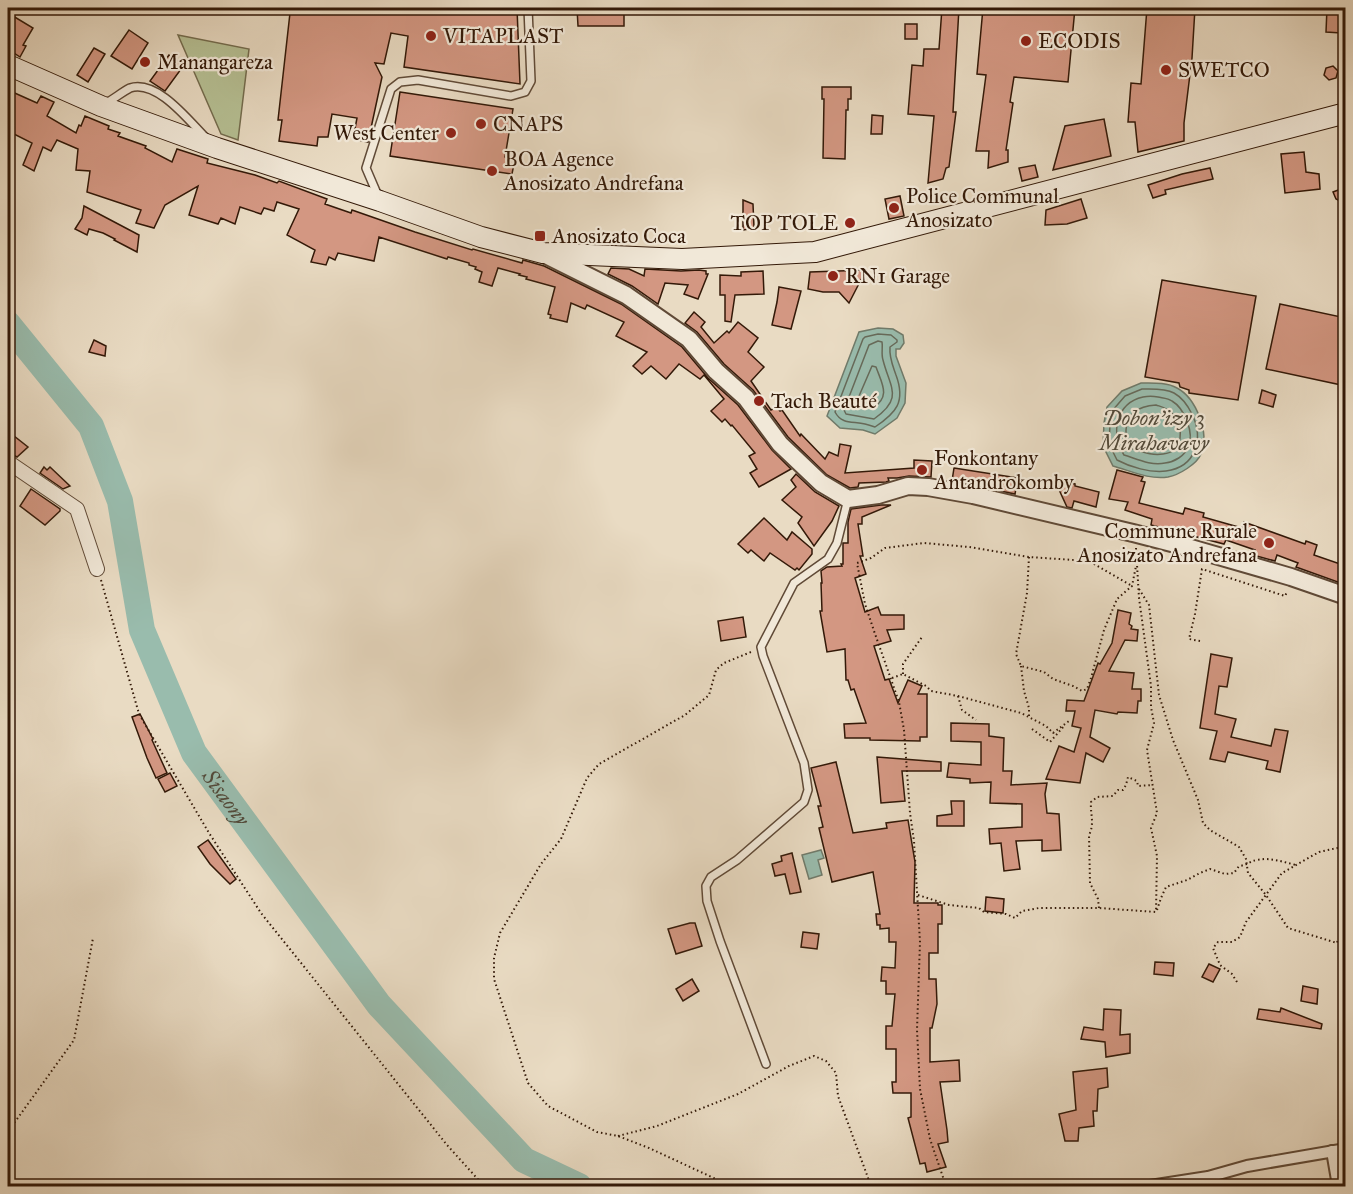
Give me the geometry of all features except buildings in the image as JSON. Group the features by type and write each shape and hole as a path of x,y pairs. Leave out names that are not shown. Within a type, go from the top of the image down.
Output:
{"main road":[{"path":"8,65 101,106 217,148 380,201 481,237 543,253 682,258 815,252 1346,113"}],"street":[{"path":"543,253 626,295 689,339 716,371 746,398 780,444 821,483 848,499 878,495 909,486 928,487 1133,532 1291,577 1346,596"},
{"path":"8,462 77,509 98,569"},
{"path":"1150,1186 1208,1177 1247,1166 1346,1149"},
{"path":"1332,1151 1337,1180"}],"lane":[{"path":"380,201 366,168 391,89 400,82 418,80 511,96 525,92 531,81 528,8"},
{"path":"101,106 130,88 152,88 166,98 217,148"},
{"path":"766,1064 720,941 707,901 706,886 711,877 737,860 804,802 808,790 804,763 762,656 761,647 794,583 828,559 837,543 848,499"}],"path":[{"path":"1133,532 1150,686 1150,707 1154,723 1147,750 1157,813 1151,828 1157,856 1156,912"},
{"path":"946,1186 930,1139 920,1089 917,1030 920,942 904,730 899,702 871,622 856,563 872,558 885,548 924,543 969,547 1029,557 1089,561 1132,586"},
{"path":"1029,557 1027,593 1016,654 1021,666 1029,717"},
{"path":"1021,666 1044,672 1053,679 1082,691 1087,689 1104,630 1117,599 1132,586 1137,560"},
{"path":"98,569 139,714 209,833 261,913 447,1145 484,1186"},
{"path":"1200,641 1189,639 1202,569 1285,596 1291,577"},
{"path":"1139,589 1149,605 1160,695 1173,740 1198,800 1203,823 1210,830 1239,847 1246,859 1248,873 1288,928 1337,943 1338,939"},
{"path":"903,674 903,664 922,637"},
{"path":"731,1186 649,1148 618,1136 597,1132 548,1106 528,1083 494,979 494,958 500,933 541,864 561,839 587,778 599,764 685,715 709,695 716,670 724,663 761,647"},
{"path":"892,678 903,674 931,691 1021,713 1046,726 1053,733 1069,721 1050,742 1032,729"},
{"path":"958,696 962,710 976,720"},
{"path":"1099,908 1098,899 1090,883 1089,835 1093,819 1091,802 1097,797 1113,796 1118,790 1123,789 1128,777 1137,781 1138,786 1154,785"},
{"path":"1238,982 1220,965 1213,948 1218,942 1232,942 1240,937 1246,922 1282,873 1319,852 1342,847 1346,850"},
{"path":"1156,912 1166,887 1210,869 1225,874 1234,873 1239,866 1247,865 1254,860 1272,859 1296,865"},
{"path":"916,895 950,905 1006,914 1015,918 1022,911 1039,908 1099,908 1156,912"},
{"path":"8,1129 74,1040 93,938"},
{"path":"618,1136 657,1126 738,1094 789,1066 814,1056 826,1061 836,1073 838,1096 871,1186"}],"shaded area":[{"path":"178,35 249,49 238,140 221,134"}],"water":[{"path":"878,328 893,329 903,335 904,343 900,349 896,349 896,356 906,383 905,403 897,418 875,434 863,430 840,428 827,416 859,332"},
{"name":"Dobon'izy 3 Mirahavavy","path":"1141,383 1164,384 1177,388 1190,400 1200,417 1204,436 1201,454 1192,465 1172,476 1161,478 1147,476 1113,466 1103,446 1107,407 1122,391"},
{"path":"821,850 824,858 818,860 822,875 809,879 802,855"}],"waterway":[{"name":"Sisaony","path":"8,324 91,426 120,501 142,630 194,753 379,1005 524,1160 579,1186"}],"place":[{"name":"VITAPLAST","path":"431,36"},
{"name":"ECODIS","path":"1026,41"},
{"name":"Manangareza","path":"145,62"},
{"name":"SWETCO","path":"1166,70"},
{"name":"CNAPS","path":"481,124"},
{"name":"West Center","path":"451,133"},
{"name":"BOA Agence Anosizato Andrefana","path":"492,171"},
{"name":"Police Communal Anosizato","path":"894,208"},
{"name":"TOP TOLE","path":"850,223"},
{"name":"Anosizato Coca","path":"540,236"},
{"name":"RN1 Garage","path":"833,276"},
{"name":"Tach Beauté","path":"759,401"},
{"name":"Fonkontany Antandrokomby","path":"922,470"},
{"name":"Commune Rurale Anosizato Andrefana","path":"1269,543"}]}
